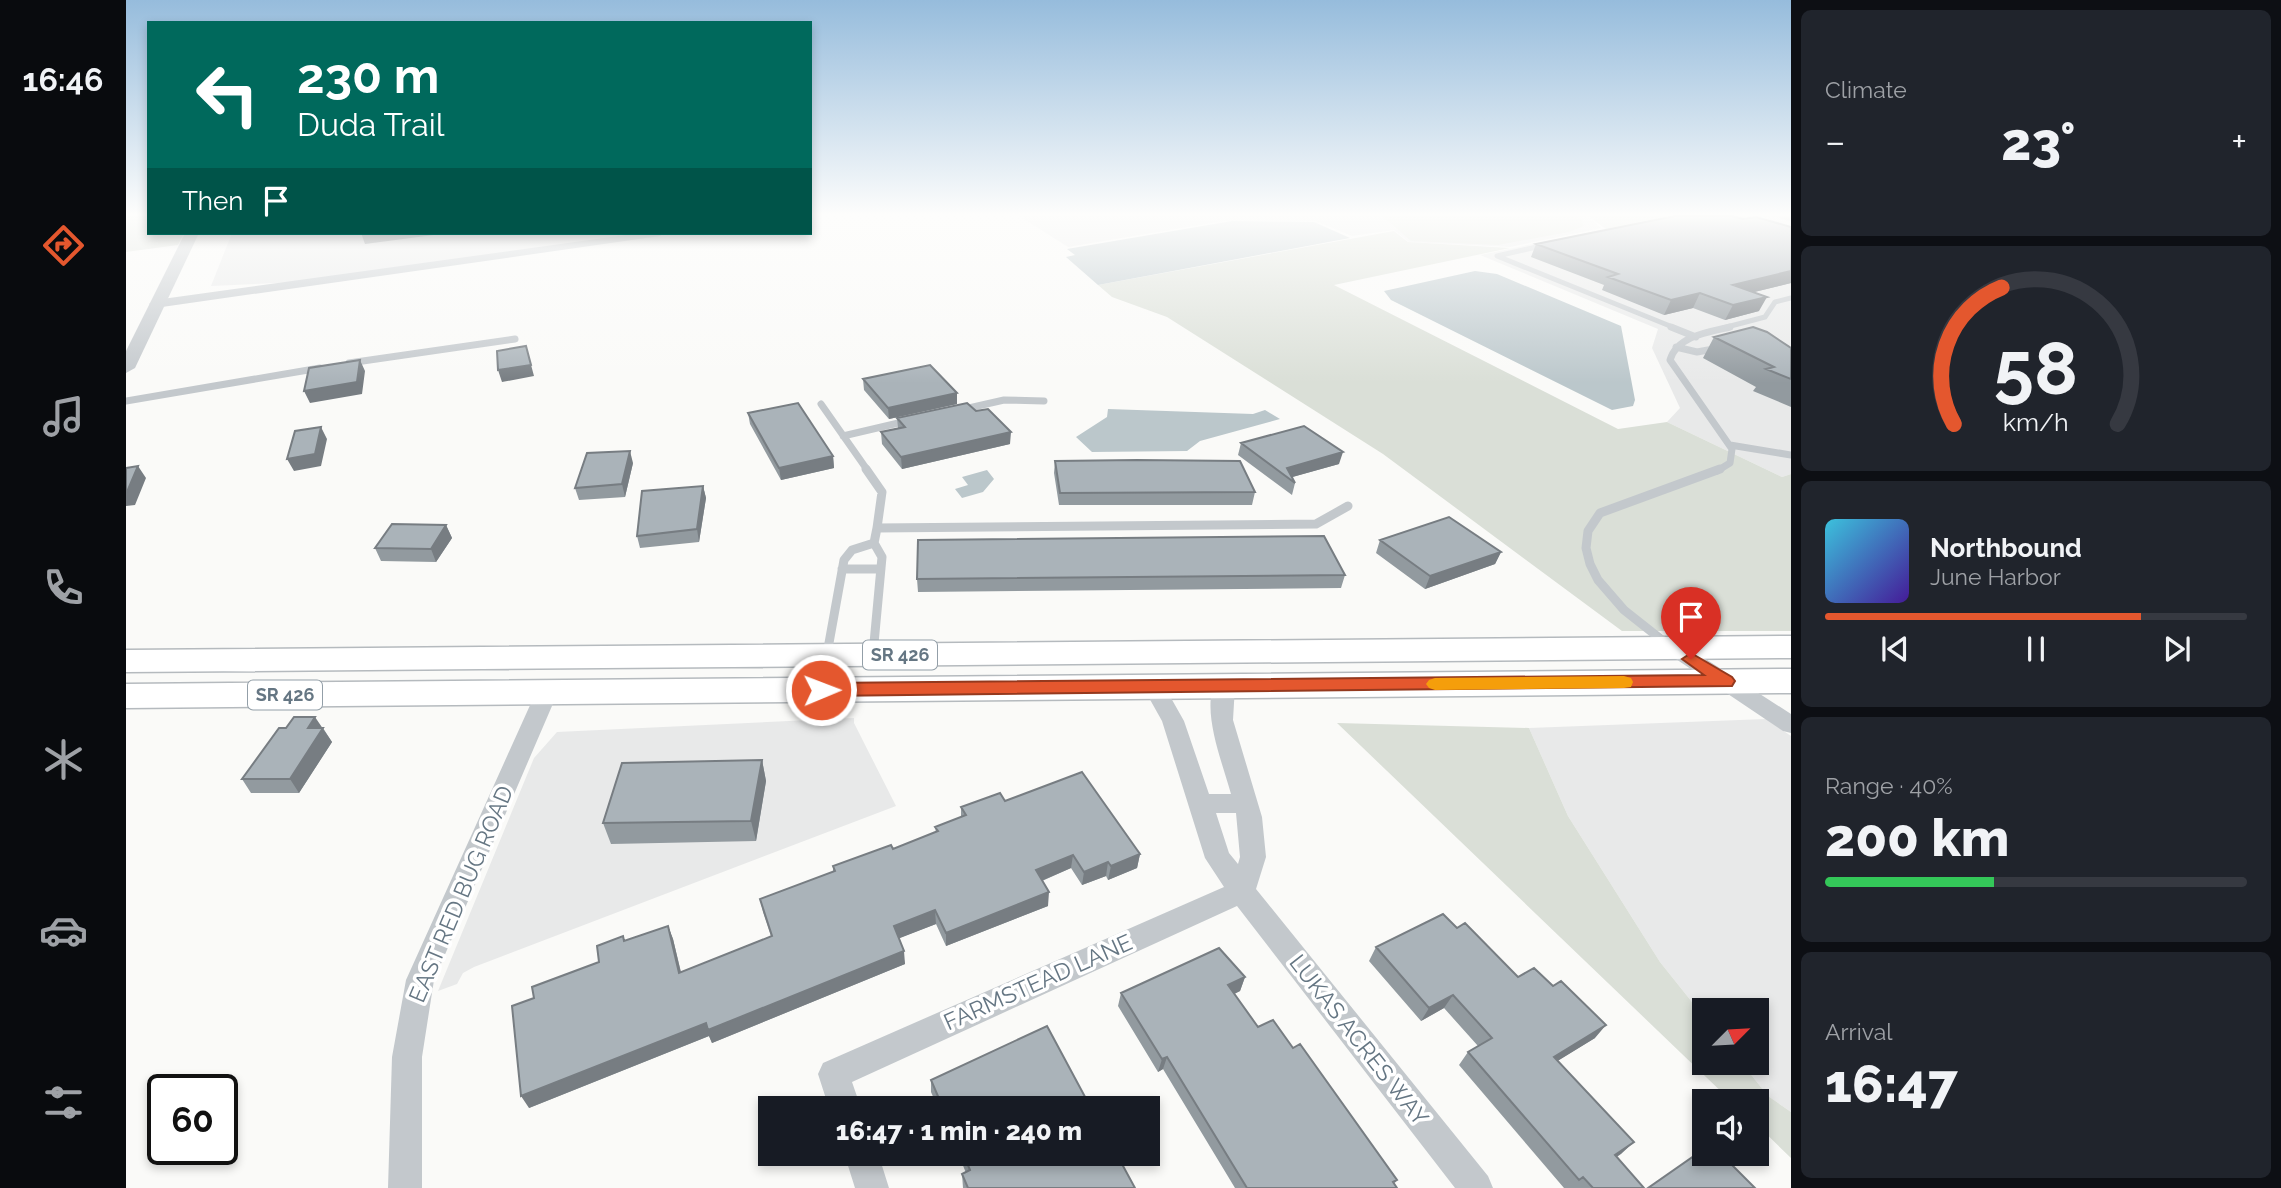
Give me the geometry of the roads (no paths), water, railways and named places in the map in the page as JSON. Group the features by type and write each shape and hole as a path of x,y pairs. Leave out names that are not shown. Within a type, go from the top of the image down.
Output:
{"main road":[{"name":"SR 426","path":"126,661 1791,647"},
{"path":"752,690 835,671 873,655"},
{"name":"SR 426","path":"126,696 1791,681"}],"street":[{"path":"126,368 172,271"},
{"path":"155,304 387,271"},
{"path":"1674,648 1791,724"},
{"path":"1224,686 1222,720 1250,817 1253,857 1242,891"},
{"name":"LUKAS ACRES WAY","path":"1154,687 1173,721 1218,858 1476,1188"},
{"name":"EAST RED BUG ROAD","path":"405,1188 406,1067 411,1014 420,980 547,692"},
{"path":"1200,804 1246,803"},
{"name":"FARMSTEAD LANE","path":"841,1096 834,1074 1242,891"},
{"path":"865,1166 872,1188"}],"lane":[{"path":"1535,271 1696,337"},
{"path":"1674,648 1636,621 1608,592 1588,563 1585,544 1588,528 1600,513 1718,471 1730,463 1730,445 1670,360 1672,351 1696,337 1765,317 1774,302 1791,298"},
{"path":"1726,330 1738,334"},
{"path":"337,365 514,339"},
{"path":"1676,347 1697,352 1727,346"},
{"path":"126,401 324,368"},
{"path":"950,412 1004,400 1044,401"},
{"path":"821,404 882,492 874,543 882,557 873,655"},
{"path":"843,436 910,421"},
{"path":"1730,445 1791,455"},
{"path":"877,528 1316,524 1348,506"},
{"path":"827,655 844,560 852,550 874,543"},
{"path":"842,569 881,569"}]}
